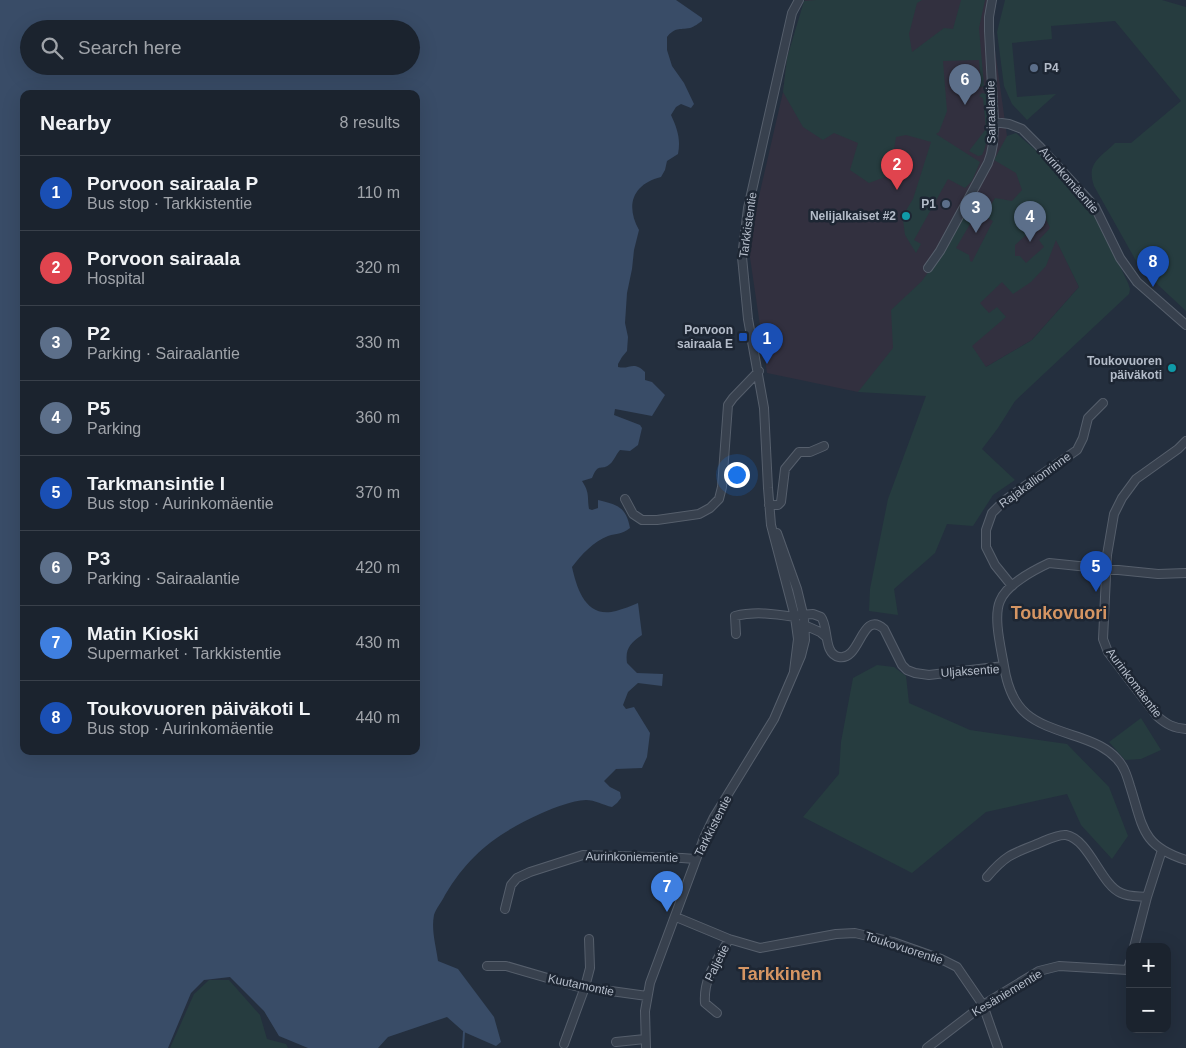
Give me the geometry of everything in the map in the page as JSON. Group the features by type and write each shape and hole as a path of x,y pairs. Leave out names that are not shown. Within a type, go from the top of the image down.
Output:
{"street":[{"name":"Tarkkistentie","path":"794,671 799,615 788,560 769,505 764,408 759,371 748,319 742,257 748,208 792,13 799,0"},
{"name":"Sairaalantie","path":"928,268 940,251 988,163 993,144 994,122 989,52 989,17 992,0"},
{"name":"Aurinkomäentie","path":"994,122 1009,124 1022,129 1039,146 1095,207 1120,258 1137,282 1186,325"},
{"path":"625,499 633,514 642,520 657,520 699,514 715,504 719,499 722,487 728,405 759,371"},
{"name":"Rajakallionrinne","path":"1012,586 995,565 986,547 986,530 992,513 1005,500 1077,450 1083,438 1088,418 1103,403"},
{"name":"Aurinkomäentie","path":"1186,441 1178,449 1136,479 1122,498 1114,514 1107,555 1103,639 1108,652 1157,716 1166,724 1186,729"},
{"path":"769,505 778,505 781,502 785,469 795,456 799,452 810,452 824,446"},
{"path":"1004,666 996,614 1000,599 1012,586 1036,569 1049,563 1158,574 1186,572"},
{"path":"736,634 735,616 748,613 799,615"},
{"name":"Uljaksentie","path":"826,638 820,632 804,626 799,615 821,617 826,629 826,638 830,649 834,654 844,657 854,650 870,625 874,624 880,625 887,634 902,665 907,670 922,675 1004,666 1012,696 1017,705 1030,718 1043,725 1107,749 1118,760 1128,778 1146,834 1153,844 1162,850 1186,860"},
{"name":"Tarkkistentie","path":"646,1048 647,996 656,964 676,917 695,860 714,817 774,720 786,694 803,648 804,626"},
{"path":"987,877 1000,861 1013,853 1051,838 1066,835 1076,841 1087,852 1114,890 1130,896 1147,897"},
{"path":"1135,943 1162,850"},
{"name":"Aurinkoniementie","path":"505,909 511,885 517,878 583,855 695,860"},
{"name":"Toukovuorentie","path":"676,917 729,939 760,948 836,934 864,934 942,959 957,967 983,1005 998,1048"},
{"path":"564,1044 590,968 589,939"},
{"name":"Paljetie","path":"716,1013 705,1003 704,990 729,939"},
{"name":"Kuutamontie","path":"487,966 506,966 563,983 647,996"},
{"name":"Kesäniementie","path":"927,1048 983,1005 1039,971 1059,966 1126,970"},
{"path":"616,1042 645,1039"}],"shaded area":[{"path":"805,0 988,0 1007,136 1079,287 1032,340 986,367 858,392 767,373 748,244 783,92 787,58"}],"green space":[{"path":"922,0 917,3 909,34 912,52 944,28 953,29 961,0 985,0 979,28 984,86 980,87 977,83 981,83 979,60 943,61 947,111 939,132 936,134 980,162 972,181 965,188 948,179 914,240 921,244 916,253 905,235 903,220 905,212 913,199 931,142 906,135 896,137 893,155 885,177 869,183 850,170 858,143 834,133 823,140 803,127 783,92 787,58 804,1"},
{"path":"1005,0 1162,0 1186,7 1186,311 1140,268 1094,186 1092,178 1093,166 1115,143 1131,143 1181,101 1115,21 1051,26 1052,39 1012,43 1017,97 1056,94 1027,120 1012,104 1004,86 997,32"},
{"path":"982,93 986,94 988,117 987,141 982,155 978,156 969,151 986,129 983,98 979,96"},
{"path":"1016,133 1049,162 1094,212 1128,283 1129,294 1015,401 982,449 1015,480 993,495 973,526 947,524 935,553 894,589 898,615 869,611 870,589 888,499 926,396 858,392 893,348 891,310 922,281 946,246 948,246 970,205 986,213 995,198 1012,201 1022,190 1016,173 994,160 1007,136","holes":["977,212 993,221 972,262 969,255 956,248","1046,219 1050,228 1039,240 1044,247 1026,263 1020,256 1015,256 1015,245","1056,240 1079,287 1032,340 986,367 972,346 1006,317 997,307 989,313 980,303 1002,282 1013,294 1031,282 1046,266"]},
{"path":"877,665 894,667 906,676 909,703 970,730 1067,744 1109,787 1128,836 1112,859 1081,825 1067,794 986,812 912,873 803,817 839,774 841,742 853,678"},
{"path":"1141,718 1161,750 1141,759 1125,760 1109,742"},
{"path":"209,980 229,980 260,1015 267,1039 286,1044 288,1048 170,1048 194,994"}],"water":[{"path":"0,0 676,0 702,18 702,21 693,27 675,30 667,37 667,50 672,66 684,83 694,104 691,108 681,104 676,107 671,115 678,134 678,154 667,161 661,177 651,180 644,185 634,197 632,204 633,212 639,230 627,293 625,323 628,337 627,351 618,364 618,367 622,368 634,366 641,368 645,372 645,380 652,382 665,395 652,416 615,409 614,415 640,425 642,428 638,445 630,451 620,450 610,464 598,468 592,478 582,481 587,492 589,509 598,508 598,500 615,505 626,515 630,528 597,542 572,567 580,593 590,606 597,611 616,611 638,603 642,635 629,647 627,663 637,673 663,674 662,686 638,683 628,692 623,705 626,709 634,707 650,733 647,757 642,768 616,769 604,781 610,787 620,792 621,798 612,807 586,800 558,807 512,828 486,846 465,867 435,912 433,932 438,961 458,969 494,1017 501,1042 496,1046 464,1032 447,1017 388,1037 378,1048 308,1048 279,1036 264,1011 230,977 204,980 191,993 168,1048 0,1048"}],"waterway":[{"path":"463,1048 464,1032"}],"place":[{"name":"P4","path":"1034,68"},
{"name":"P3","path":"965,105"},
{"name":"Porvoon sairaala","path":"897,190"},
{"name":"P1","path":"946,204"},
{"name":"Nelijalkaiset #2","path":"906,216"},
{"name":"P2","path":"976,233"},
{"name":"P5","path":"1030,242"},
{"name":"Toukovuoren päiväkoti L","path":"1153,287"},
{"name":"Porvoon sairaala E","path":"743,337"},
{"name":"Porvoon sairaala P","path":"767,364"},
{"name":"Toukovuoren päiväkoti","path":"1172,368"},
{"name":"Tarkmansintie I","path":"1096,592"},
{"name":"Matin Kioski","path":"667,912"}],"district":[{"name":"Toukovuori","path":"1059,613"},
{"name":"Tarkkinen","path":"780,974"}]}
